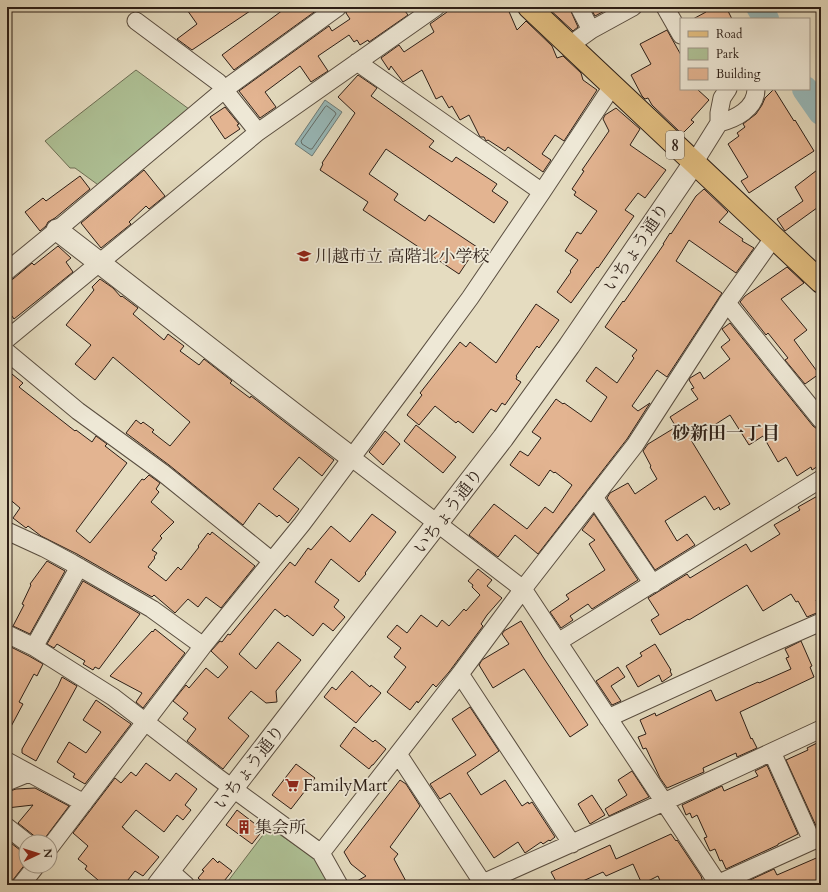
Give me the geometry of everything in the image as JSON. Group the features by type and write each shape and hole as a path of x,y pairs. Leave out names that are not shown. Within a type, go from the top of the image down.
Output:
{"main road":[{"name":"8","path":"529,7 821,282"}],"street":[{"path":"7,271 225,89 338,7"},
{"path":"7,339 258,132 436,7"},
{"path":"579,7 591,30"},
{"path":"570,45 591,30 634,7"},
{"path":"665,7 680,33"},
{"path":"136,21 218,82 258,132"},
{"path":"358,62 542,192"},
{"path":"58,837 203,646 302,524 352,458 470,298 613,85"},
{"path":"719,123 730,120 742,114 754,98 756,90"},
{"name":"いちょう通り","path":"163,877 438,524 534,395 694,163 719,123 722,92"},
{"path":"57,230 242,375 523,589 717,885 816,839 772,752"},
{"path":"320,854 635,445 727,303 774,237"},
{"path":"727,303 821,420"},
{"path":"7,352 78,411 163,473 272,561"},
{"path":"558,642 821,480"},
{"path":"594,497 653,584"},
{"path":"8,534 44,548 79,566 152,608 203,646"},
{"path":"34,647 79,566"},
{"path":"608,718 821,622"},
{"path":"7,634 34,647 113,697 320,854 339,885"},
{"path":"460,674 572,844"},
{"path":"398,754 483,884 821,729"},
{"path":"7,761 84,803"},
{"path":"7,782 29,773"},
{"path":"7,827 18,836"},
{"path":"21,885 30,874"},
{"path":"163,877 186,885"}],"green space":[{"path":"136,70 193,112 101,187 75,168 70,168 45,141"},
{"path":"269,827 315,859 329,885 225,885"}],"water":[{"path":"325,100 342,112 312,156 295,144"}],"building":[{"path":"185,7 256,7 192,50 177,39 197,24"},
{"path":"287,7 316,7 317,10 234,70 222,55"},
{"path":"348,7 402,7 408,15 369,42 368,40 360,45 357,40 354,42 349,35 318,56 328,71 311,82 300,66 265,92 276,107 260,118 239,91 329,26 332,31 350,19 346,13"},
{"path":"455,7 507,7 517,30 526,21 552,46 557,58 563,56 581,73 583,80 597,90 564,141 555,135 542,154 551,160 543,172 508,147 505,151 488,140 486,141 484,137 480,137 469,115 460,120 452,106 449,108 442,96 436,99 422,70 403,82 391,66 389,70 381,58 399,45 404,52 434,32 430,24 447,12 446,11"},
{"path":"547,7 569,7 578,27 573,31"},
{"path":"590,7 612,7 595,16"},
{"path":"703,7 726,7 732,18 695,18 706,12"},
{"path":"667,30 680,53 680,90 698,90 709,100 691,120 694,122 682,134 652,105 648,98 645,99 642,96 631,75 651,64 640,44"},
{"path":"358,75 377,88 371,96 434,141 429,147 452,162 456,157 497,184 492,191 508,202 494,223 386,149 369,174 398,194 394,200 425,221 429,215 477,247 459,274 363,210 368,202 320,170 323,164 322,163 355,113 338,97"},
{"path":"775,90 814,151 749,193 741,181 748,177 728,144 739,136 737,133 745,127 743,124 756,114 765,98"},
{"path":"225,107 239,124 237,125 240,129 225,139 210,117"},
{"path":"616,108 640,129 630,145 666,170 645,198 638,193 625,210 634,216 598,268 597,267 571,303 557,292 578,260 565,251 577,232 581,234 597,211 574,195 576,192 572,189 584,171 582,170 609,131 603,119 605,115"},
{"path":"821,167 821,205 785,231 777,219 803,201 795,187"},
{"path":"144,170 165,196 149,209 146,206 129,222 131,224 101,248 81,223"},
{"path":"80,176 90,189 48,222 40,231 25,212 43,198 46,201"},
{"path":"704,189 728,212 719,222 743,239 742,241 754,248 736,273 689,240 676,261 722,293 667,377 657,370 632,406 638,411 650,403 627,439 538,554 515,535 498,557 469,535 494,504 527,529 545,507 553,513 572,485 550,470 539,486 510,465 520,451 528,456 541,438 532,432 556,399 591,422 607,397 586,381 596,367 617,383 634,358 632,356 637,350 605,327 623,301 624,302 696,196"},
{"path":"58,246 71,258 66,262 73,272 14,319 7,309 7,281 13,279 32,263 34,265"},
{"path":"787,267 804,283 781,299 807,330 794,340 819,374 805,384 785,360 788,358 768,333 766,335 740,302 745,296"},
{"path":"100,279 113,288 121,297 122,296 138,308 133,314 164,340 168,334 184,346 180,351 199,365 204,359 232,381 230,383 250,398 251,396 334,460 322,476 299,457 273,489 299,509 288,523 279,515 277,517 259,503 243,525 169,465 126,433 136,420 141,424 143,422 154,430 152,432 170,446 190,422 113,357 95,380 75,364 91,345 66,325 94,290 92,287"},
{"path":"536,304 559,320 539,348 537,346 516,376 516,379 521,382 505,405 502,403 496,412 491,409 473,433 458,421 456,423 435,406 419,425 407,415 422,395 420,393 460,342 466,347 470,342 496,363"},
{"path":"730,323 813,426 821,430 821,464 812,470 811,467 797,476 786,457 778,462 763,436 749,445 730,415 691,440 730,504 720,510 719,507 714,510 705,496 665,521 677,541 687,534 695,545 655,570 607,498 610,493 628,483 635,494 657,479 643,451 648,444 676,427 670,417 698,399 691,389 694,388 689,380 690,378 700,372 704,379 730,359 721,347 730,340 722,329"},
{"path":"7,370 23,383 19,387 75,431 76,430 92,442 96,436 107,444 105,446 127,463 76,531 90,543 142,479 144,480 149,475 160,483 156,489 159,492 151,502 174,522 160,536 162,538 152,550 157,553 148,567 166,581 178,567 181,570 208,533 210,535 212,532 255,566 221,608 206,597 198,607 188,599 175,613 154,595 152,597 77,554 41,536 28,526 26,528 13,518 20,508 7,497"},
{"path":"416,425 456,457 443,473 404,441"},
{"path":"385,431 400,444 383,465 369,452"},
{"path":"821,494 821,597 816,600 820,607 817,609 819,612 807,617 798,601 796,602 791,594 763,611 747,585 689,620 688,619 660,635 651,620 659,615 648,598 687,574 690,578 746,544 751,552 780,534 774,525 800,510 798,507"},
{"path":"372,514 396,532 365,573 366,574 359,582 331,559 315,582 339,600 334,607 345,617 333,631 323,623 313,636 287,615 285,617 275,609 239,654 256,669 278,642 301,660 276,691 277,702 266,703 251,691 228,718 249,736 223,769 187,741 196,729 183,719 188,713 173,701 186,685 189,688 206,668 218,678 228,667 211,651 220,641 222,642 228,634 230,635 290,562 295,566 308,548 311,550 331,526 350,542"},
{"path":"594,514 638,580 592,609 588,604 570,616 573,620 561,628 550,612 569,599 566,595 605,570 589,544 595,540 582,530"},
{"path":"47,561 65,571 30,634 13,626 24,605 22,604 31,585 30,584"},
{"path":"478,569 492,580 487,586 502,598 487,615 481,624 483,626 449,672 436,687 433,684 418,703 417,701 410,710 387,692 406,667 394,657 401,648 387,637 397,625 407,633 421,615 437,627 442,620 449,626 464,609 466,611 480,595 468,581"},
{"path":"83,581 140,614 99,669 95,667 93,670 83,664 85,661 57,644 54,648 47,644"},
{"path":"521,621 588,725 570,737 524,669 493,688 479,665 482,660 509,644 502,634 504,631"},
{"path":"155,629 185,653 143,708 136,702 142,693 110,676"},
{"path":"801,641 812,666 810,667 814,677 740,712 751,739 752,738 757,748 737,757 736,753 703,768 704,772 667,788 660,778 646,748 643,749 638,737 646,734 640,720 655,713 656,716 711,690 716,701 791,669 786,658 789,657 785,649"},
{"path":"655,644 671,670 672,675 662,682 659,675 638,687 626,666 642,656 640,653"},
{"path":"7,645 43,664 37,676 34,674 19,702 23,704 7,734"},
{"path":"618,667 625,677 611,686 621,701 612,705 596,681"},
{"path":"352,671 370,687 371,685 381,693 356,723 324,697 332,687 336,690"},
{"path":"62,677 77,686 36,761 22,753 22,749"},
{"path":"96,700 131,724 85,784 73,777 75,774 57,762 69,742 86,753 101,732 83,720"},
{"path":"470,707 499,751 467,773 481,795 505,780 522,806 528,802 529,804 532,802 555,837 550,841 549,840 543,844 541,842 525,853 518,842 494,858 450,793 440,799 430,784 476,755 452,719"},
{"path":"354,727 373,742 375,740 386,749 369,769 340,746"},
{"path":"821,741 821,827 817,828 786,760 808,750 807,748"},
{"path":"146,763 170,781 176,773 197,789 185,805 191,810 183,820 177,815 164,832 136,810 122,827 159,857 143,876 135,871 124,885 93,885 98,880 85,869 87,866 78,859 88,846 73,833 115,778 121,783 131,772 136,776"},
{"path":"296,764 315,778 291,809 272,795"},
{"path":"767,765 798,834 726,869 722,860 720,861 715,849 710,851 704,838 707,837 697,815 692,818 690,813 686,815 682,805 722,786 724,791 758,776 755,771"},
{"path":"632,771 649,797 609,816 605,809 627,795 618,780"},
{"path":"400,780 406,784 420,806 390,847 398,854 394,859 408,885 350,885 366,876 351,864 344,852"},
{"path":"35,788 69,806 48,834 32,834 18,823 33,805 7,808 7,792 16,789"},
{"path":"592,795 605,815 590,824 578,804"},
{"name":"集会所","path":"237,810 263,830 252,844 226,825"},
{"path":"671,834 676,841 677,840 701,876 704,885 662,885 658,876 642,884 633,864 606,876 603,872 574,885 558,885 551,872 610,845 616,859"},
{"path":"7,840 18,848 18,873 9,885 7,885"},
{"path":"821,856 821,885 739,885 774,869 777,875"},
{"path":"213,858 218,863 219,861 232,871 221,885 206,885 198,878 204,871 202,870"}],"waterway":[{"path":"759,7 765,18"},
{"path":"763,7 765,18"},
{"path":"806,90 821,112"}],"place":[{"name":"川越市立 高階北小学校","path":"304,256"},
{"name":"FamilyMart","path":"292,785"},
{"name":"集会所","path":"244,827"}],"district":[{"name":"砂新田一丁目","path":"726,433"}]}
